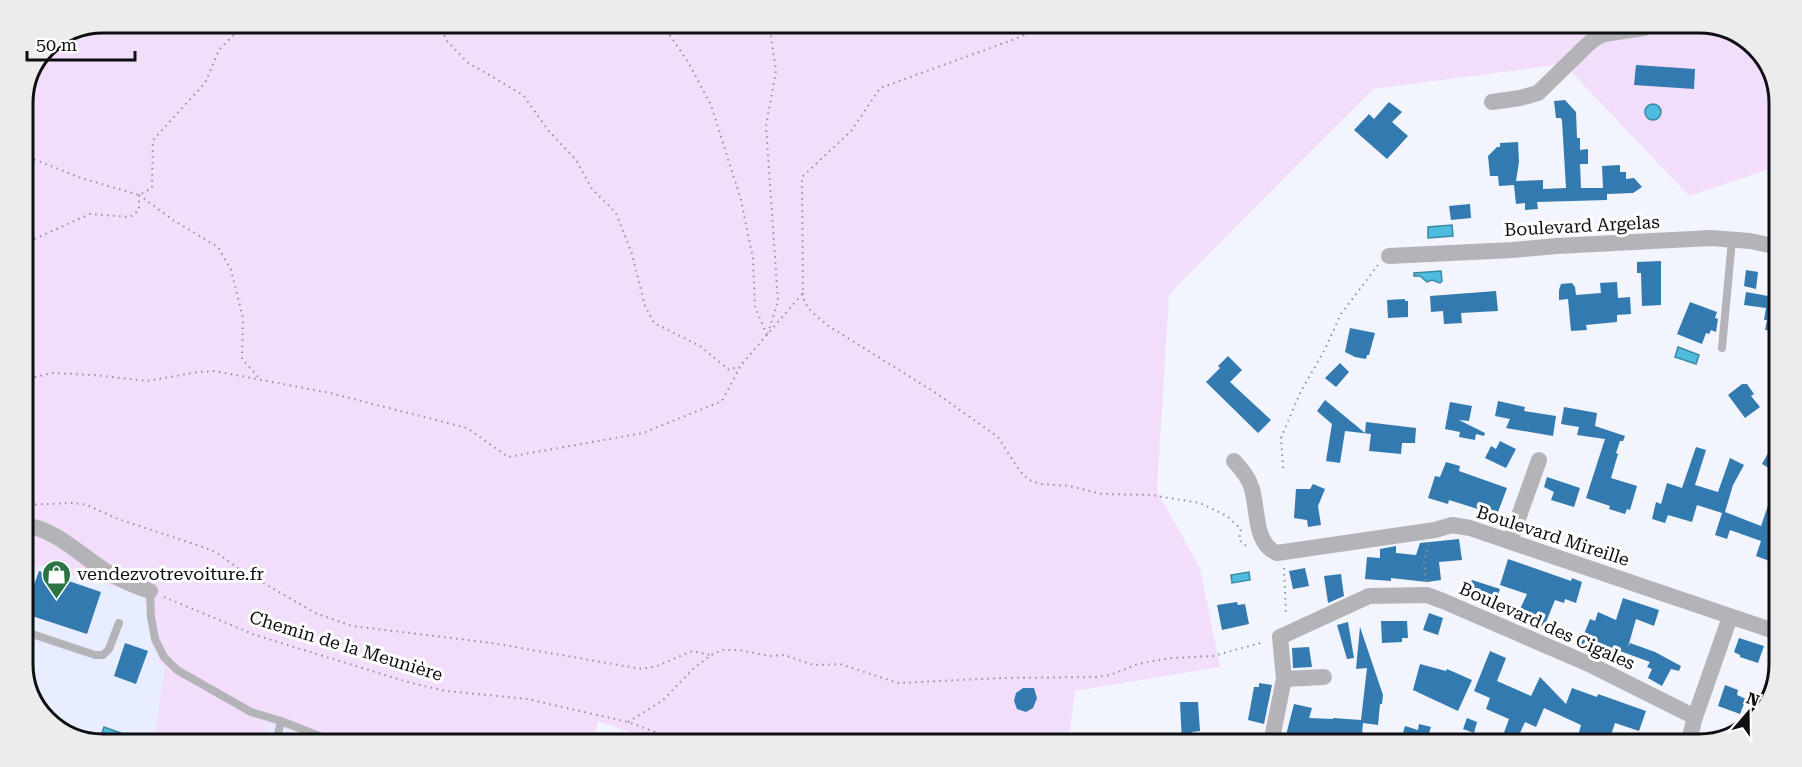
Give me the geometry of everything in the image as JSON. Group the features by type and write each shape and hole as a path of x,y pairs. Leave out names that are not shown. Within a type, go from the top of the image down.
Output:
{"street":[{"path":"1492,102 1538,93 1594,39 1611,33"},
{"name":"Boulevard Argelas","path":"1389,256 1711,238 1769,245"},
{"path":"1510,542 1539,460"},
{"path":"1234,461 1248,479 1251,487 1258,526 1275,550"},
{"name":"Boulevard Mireille","path":"1275,550 1435,530 1452,525 1470,528 1769,629"},
{"path":"33,526 49,533 107,572 150,591"},
{"name":"Boulevard des Cigales","path":"1280,637 1369,596 1427,595 1591,665 1695,717"},
{"path":"1691,734 1730,616"},
{"path":"1273,734 1284,679 1280,637"},
{"path":"1284,679 1324,677"}],"lane":[{"path":"1722,348 1732,240"},
{"path":"150,591 155,639 164,657 177,669 251,712 312,734"},
{"path":"33,634 95,655 104,654 109,649 119,623"},
{"path":"278,734 281,721"}],"path":[{"path":"139,195 152,188 153,140 205,83 219,50 235,33"},
{"path":"443,33 446,40 467,62 523,95 548,129 576,160 592,189 616,213 632,254 645,306 654,323 700,346 729,370 741,365"},
{"path":"668,33 688,62 711,105 741,200 753,259 755,308 767,335"},
{"path":"767,335 778,300 766,126 776,71 770,33"},
{"path":"628,722 662,701 694,668 711,655 723,650 739,650 770,656 784,655 814,665 840,664 898,683 1104,676 1138,664 1171,658 1213,656 1280,637 1286,624 1275,550 1243,544 1239,539 1241,529 1227,516 1200,503 1151,495 1102,494 1029,480 1018,470 998,437 936,393 830,327 813,314 803,299 802,177 852,130 880,88 1028,33"},
{"path":"33,159 81,178 139,195 173,220 218,247 231,270 243,318 242,359 262,381"},
{"path":"33,240 90,214 130,217 139,210 139,195"},
{"path":"1282,468 1281,438 1300,393 1324,351 1341,314 1382,259 1389,256"},
{"path":"33,378 52,373 147,381 215,371 330,393 467,428 508,457 643,433 722,401 741,365 803,293"},
{"path":"33,505 74,503 87,505 118,519 206,548 315,613 352,626 492,643 642,669 657,666 692,651 711,655"},
{"path":"1427,595 1424,561 1435,530"},
{"name":"Chemin de la Meunière","path":"150,591 255,635 411,683 446,691 527,699 628,722 660,734"}],"shaded area":[{"path":"103,33 1699,33 1726,38 1742,47 1755,60 1764,76 1769,99 1769,169 1689,196 1564,64 1373,89 1169,294 1157,491 1200,568 1220,667 1075,691 1070,731 1056,734 634,734 598,721 596,734 303,734 267,724 266,734 155,734 165,667 159,662 152,645 144,595 33,564 33,99 35,85 47,60 68,42 81,37"},
{"path":"33,564 144,595 152,645 165,667 155,734 89,733 60,720 40,695 34,678"},
{"path":"267,724 304,734 266,734"}],"water":[{"path":"1650,104 1656,104 1661,112 1659,118 1650,120 1645,115 1645,109"},
{"path":"1452,225 1453,236 1428,238 1428,227"},
{"path":"1441,271 1442,281 1440,283 1432,280 1427,282 1420,276 1414,276 1414,273"},
{"path":"1678,347 1699,355 1696,364 1675,357"},
{"path":"1249,572 1250,580 1232,583 1231,575"},
{"path":"104,727 123,734 103,734"}],"building":[{"path":"1636,65 1695,69 1694,89 1634,85"},
{"path":"1565,100 1576,112 1580,150 1588,149 1588,164 1580,164 1581,188 1603,188 1602,166 1620,165 1620,172 1626,172 1626,179 1634,178 1642,187 1633,193 1607,194 1607,200 1537,202 1538,209 1525,210 1525,203 1516,204 1514,185 1499,186 1498,176 1490,176 1488,156 1500,147 1500,143 1518,142 1519,162 1516,181 1543,180 1543,189 1566,188 1562,121 1561,118 1556,118 1554,101"},
{"path":"1389,102 1402,112 1392,122 1408,136 1387,159 1354,130 1369,114 1374,119"},
{"path":"1470,204 1471,218 1451,220 1449,206"},
{"path":"1661,261 1661,305 1642,306 1641,273 1637,273 1637,262"},
{"path":"1746,270 1758,272 1756,289 1744,286"},
{"path":"1617,282 1618,298 1630,297 1631,314 1617,315 1617,322 1586,325 1587,330 1571,331 1568,299 1559,300 1561,284 1572,283 1576,295 1601,293 1600,283"},
{"path":"1769,287 1769,330 1765,330 1766,308 1744,305 1746,292 1768,296"},
{"path":"1496,291 1498,311 1461,313 1462,323 1444,324 1443,311 1431,312 1430,296"},
{"path":"1405,299 1408,301 1408,317 1388,318 1387,300"},
{"path":"1690,302 1717,312 1716,332 1711,330 1709,334 1706,333 1702,344 1677,334"},
{"path":"1350,328 1375,333 1366,359 1345,352"},
{"path":"1228,356 1242,370 1230,382 1271,420 1258,433 1206,382"},
{"path":"1340,363 1349,372 1336,387 1325,378"},
{"path":"1742,384 1747,384 1754,394 1751,396 1760,407 1745,418 1728,395"},
{"path":"1325,400 1365,433 1366,422 1416,428 1415,443 1402,443 1401,454 1369,451 1371,434 1345,431 1340,463 1326,461 1332,424 1317,411"},
{"path":"1498,401 1525,407 1524,411 1556,416 1553,436 1506,428 1510,419 1495,416"},
{"path":"1450,402 1472,406 1469,421 1459,420 1485,433 1484,436 1476,434 1475,440 1459,437 1460,432 1445,429"},
{"path":"1564,407 1597,413 1595,426 1625,436 1623,441 1620,441 1616,453 1618,454 1611,478 1637,486 1630,510 1627,509 1625,514 1586,498 1605,439 1577,435 1579,427 1561,424"},
{"path":"1500,441 1516,449 1506,468 1485,458 1491,446 1496,449"},
{"path":"1696,447 1706,450 1695,485 1718,492 1730,458 1744,465 1733,485 1725,512 1761,526 1769,503 1769,561 1756,556 1761,541 1730,530 1727,539 1715,535 1722,513 1697,505 1692,522 1668,515 1665,523 1652,519 1656,502 1661,504 1667,483 1682,488"},
{"path":"1769,452 1769,468 1762,464"},
{"path":"1446,462 1460,466 1459,471 1507,488 1498,512 1482,507 1481,510 1449,500 1448,504 1428,498 1435,476 1440,477"},
{"path":"1547,477 1580,488 1574,507 1551,500 1554,492 1544,487"},
{"path":"1313,484 1325,489 1318,506 1321,525 1308,527 1307,520 1294,518 1296,489 1310,489"},
{"path":"1459,539 1462,560 1439,562 1441,580 1427,582 1391,578 1391,581 1365,579 1367,557 1380,558 1380,549 1396,546 1396,553 1416,555 1420,543"},
{"path":"1508,559 1571,581 1572,578 1582,582 1576,603 1565,599 1564,603 1555,600 1544,627 1521,618 1524,611 1520,609 1527,594 1500,585"},
{"path":"1305,568 1309,586 1293,589 1289,571"},
{"path":"39,571 101,592 87,634 33,616 33,588"},
{"path":"1341,574 1344,596 1328,603 1324,576"},
{"path":"1472,580 1500,589 1494,607 1469,599 1470,594 1467,593"},
{"path":"1623,598 1659,610 1654,626 1636,619 1628,647 1630,643 1655,652 1681,666 1679,671 1671,669 1662,686 1648,678 1652,669 1647,667 1650,662 1598,643 1595,650 1580,644 1590,619 1595,621 1598,612 1616,620"},
{"path":"1237,602 1238,605 1245,604 1249,624 1222,630 1217,605"},
{"path":"1429,613 1443,618 1438,635 1423,630"},
{"path":"1381,621 1407,621 1408,638 1402,638 1402,642 1382,643"},
{"path":"1348,622 1354,658 1347,659 1337,625"},
{"path":"1360,627 1383,695 1378,725 1363,723 1362,734 1286,734 1294,704 1312,708 1309,718 1361,720 1367,668 1356,669"},
{"path":"1739,638 1764,646 1758,663 1740,657 1734,652"},
{"path":"125,643 148,651 136,684 114,676"},
{"path":"1309,647 1312,667 1293,668 1292,648"},
{"path":"1490,651 1506,658 1497,681 1531,696 1540,677 1566,704 1572,688 1597,697 1598,694 1646,711 1639,731 1615,723 1611,734 1579,734 1581,725 1544,708 1536,727 1525,722 1520,734 1503,734 1509,719 1486,709 1490,698 1474,691"},
{"path":"1420,664 1446,671 1447,669 1472,680 1458,711 1413,690"},
{"path":"1259,683 1272,685 1264,724 1248,720 1254,687 1259,687"},
{"path":"1725,685 1738,690 1737,695 1746,699 1740,714 1718,706"},
{"path":"1023,688 1034,688 1037,698 1033,708 1026,712 1017,709 1014,701 1016,693"},
{"path":"1180,702 1198,702 1200,731 1182,734"},
{"path":"1467,718 1477,722 1474,733 1463,729"},
{"path":"1419,724 1431,727 1429,734 1403,734 1405,726 1418,730"}],"place":[{"name":"vendezvotrevoiture.fr","path":"56,600"}]}
